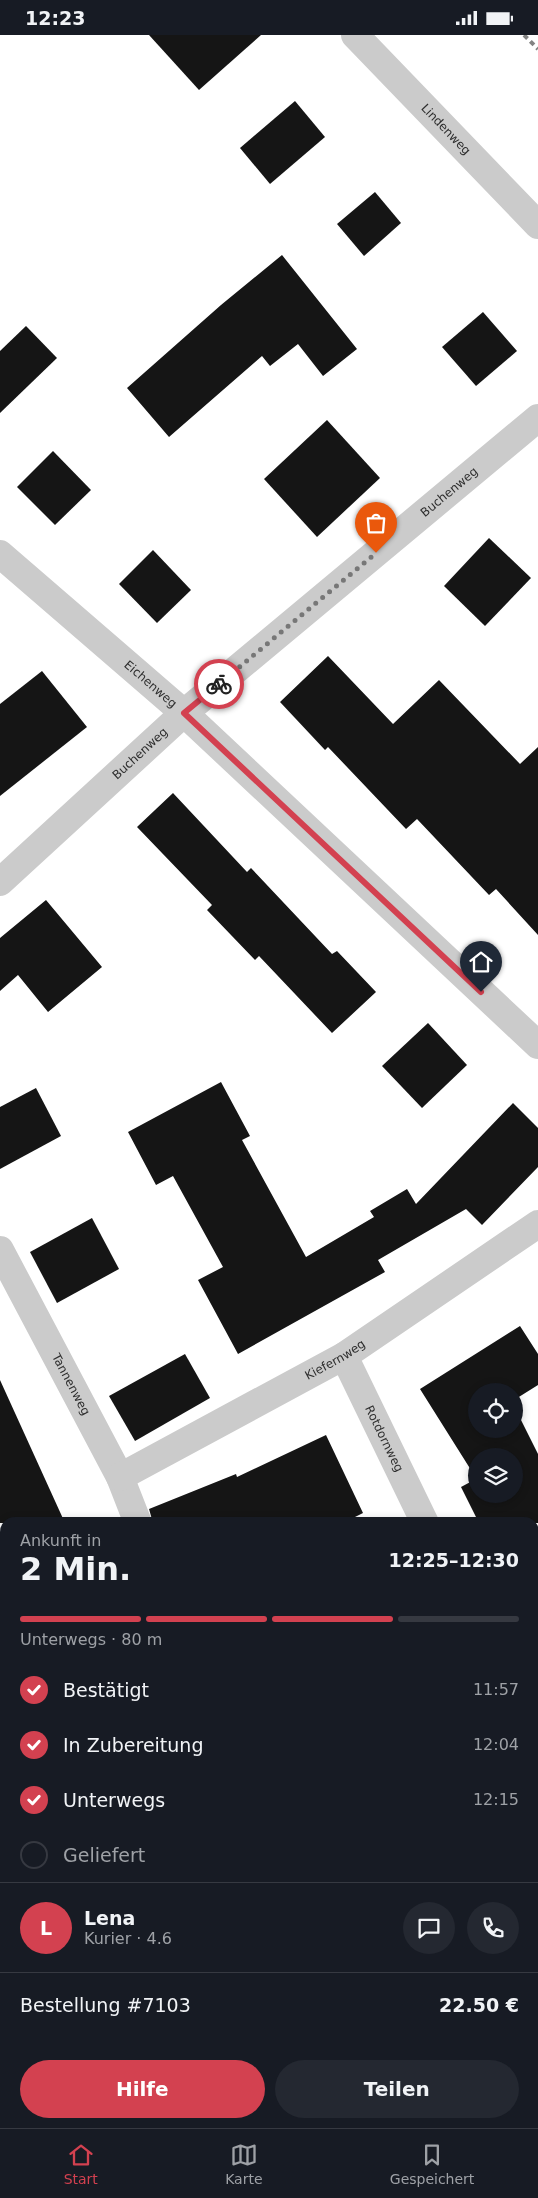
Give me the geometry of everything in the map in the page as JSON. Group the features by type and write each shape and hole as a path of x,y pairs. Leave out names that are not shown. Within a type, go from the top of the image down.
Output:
{"street":[{"name":"Lindenweg","path":"355,35 538,225"},
{"name":"Buchenweg","path":"0,882 184,713 538,418"},
{"name":"Eichenweg","path":"0,554 184,713 538,1045"},
{"name":"Kiefernweg","path":"120,1477 344,1357 538,1224"},
{"name":"Tannenweg","path":"0,1250 120,1477 136,1517"},
{"name":"Rotdornweg","path":"344,1357 422,1517"}],"building":[{"path":"149,35 261,35 199,90"},
{"path":"295,101 325,137 270,184 240,148"},
{"path":"375,192 401,223 364,256 337,224"},
{"path":"282,255 357,349 323,376 298,344 270,366 262,356 169,437 127,388 221,305"},
{"path":"483,312 517,351 476,386 442,347"},
{"path":"26,326 57,358 0,413 0,351"},
{"path":"327,420 380,478 317,537 264,479"},
{"path":"53,451 91,490 55,525 17,487"},
{"path":"489,538 531,578 485,626 444,586"},
{"path":"153,550 191,590 157,623 119,584"},
{"path":"328,656 393,724 439,680 520,764 538,747 538,935 496,889 489,895 417,819 406,829 328,747 325,750 280,702"},
{"path":"42,671 87,727 0,796 0,704"},
{"path":"173,793 247,872 251,868 332,954 337,951 376,992 332,1033 259,956 255,960 207,910 212,905 137,827"},
{"path":"46,900 102,967 48,1012 18,975 0,991 0,938"},
{"path":"428,1023 467,1065 422,1108 382,1066"},
{"path":"221,1082 250,1136 242,1140 306,1257 374,1217 370,1211 407,1189 416,1204 513,1103 538,1128 538,1167 482,1225 466,1209 378,1260 385,1272 238,1354 198,1280 223,1267 173,1176 156,1185 128,1132"},
{"path":"36,1088 61,1136 0,1169 0,1107"},
{"path":"92,1218 119,1269 57,1303 30,1252"},
{"path":"520,1326 538,1354 538,1385 523,1394 523,1383 468,1383 468,1438 523,1438 523,1424 538,1454 538,1517 476,1517 469,1503 523,1503 523,1448 468,1448 468,1465 420,1389"},
{"path":"185,1354 210,1398 135,1441 109,1396"},
{"path":"0,1380 62,1517 0,1517"},
{"path":"326,1435 363,1513 355,1517 151,1517 149,1509 236,1474 237,1477"},
{"path":"468,1483 468,1501 461,1487"}],"railway":[{"path":"524,35 538,49"}],"way so far":[{"path":"219,684 376,553"}],"route":[{"path":"219,684 184,713 481,992"}]}
